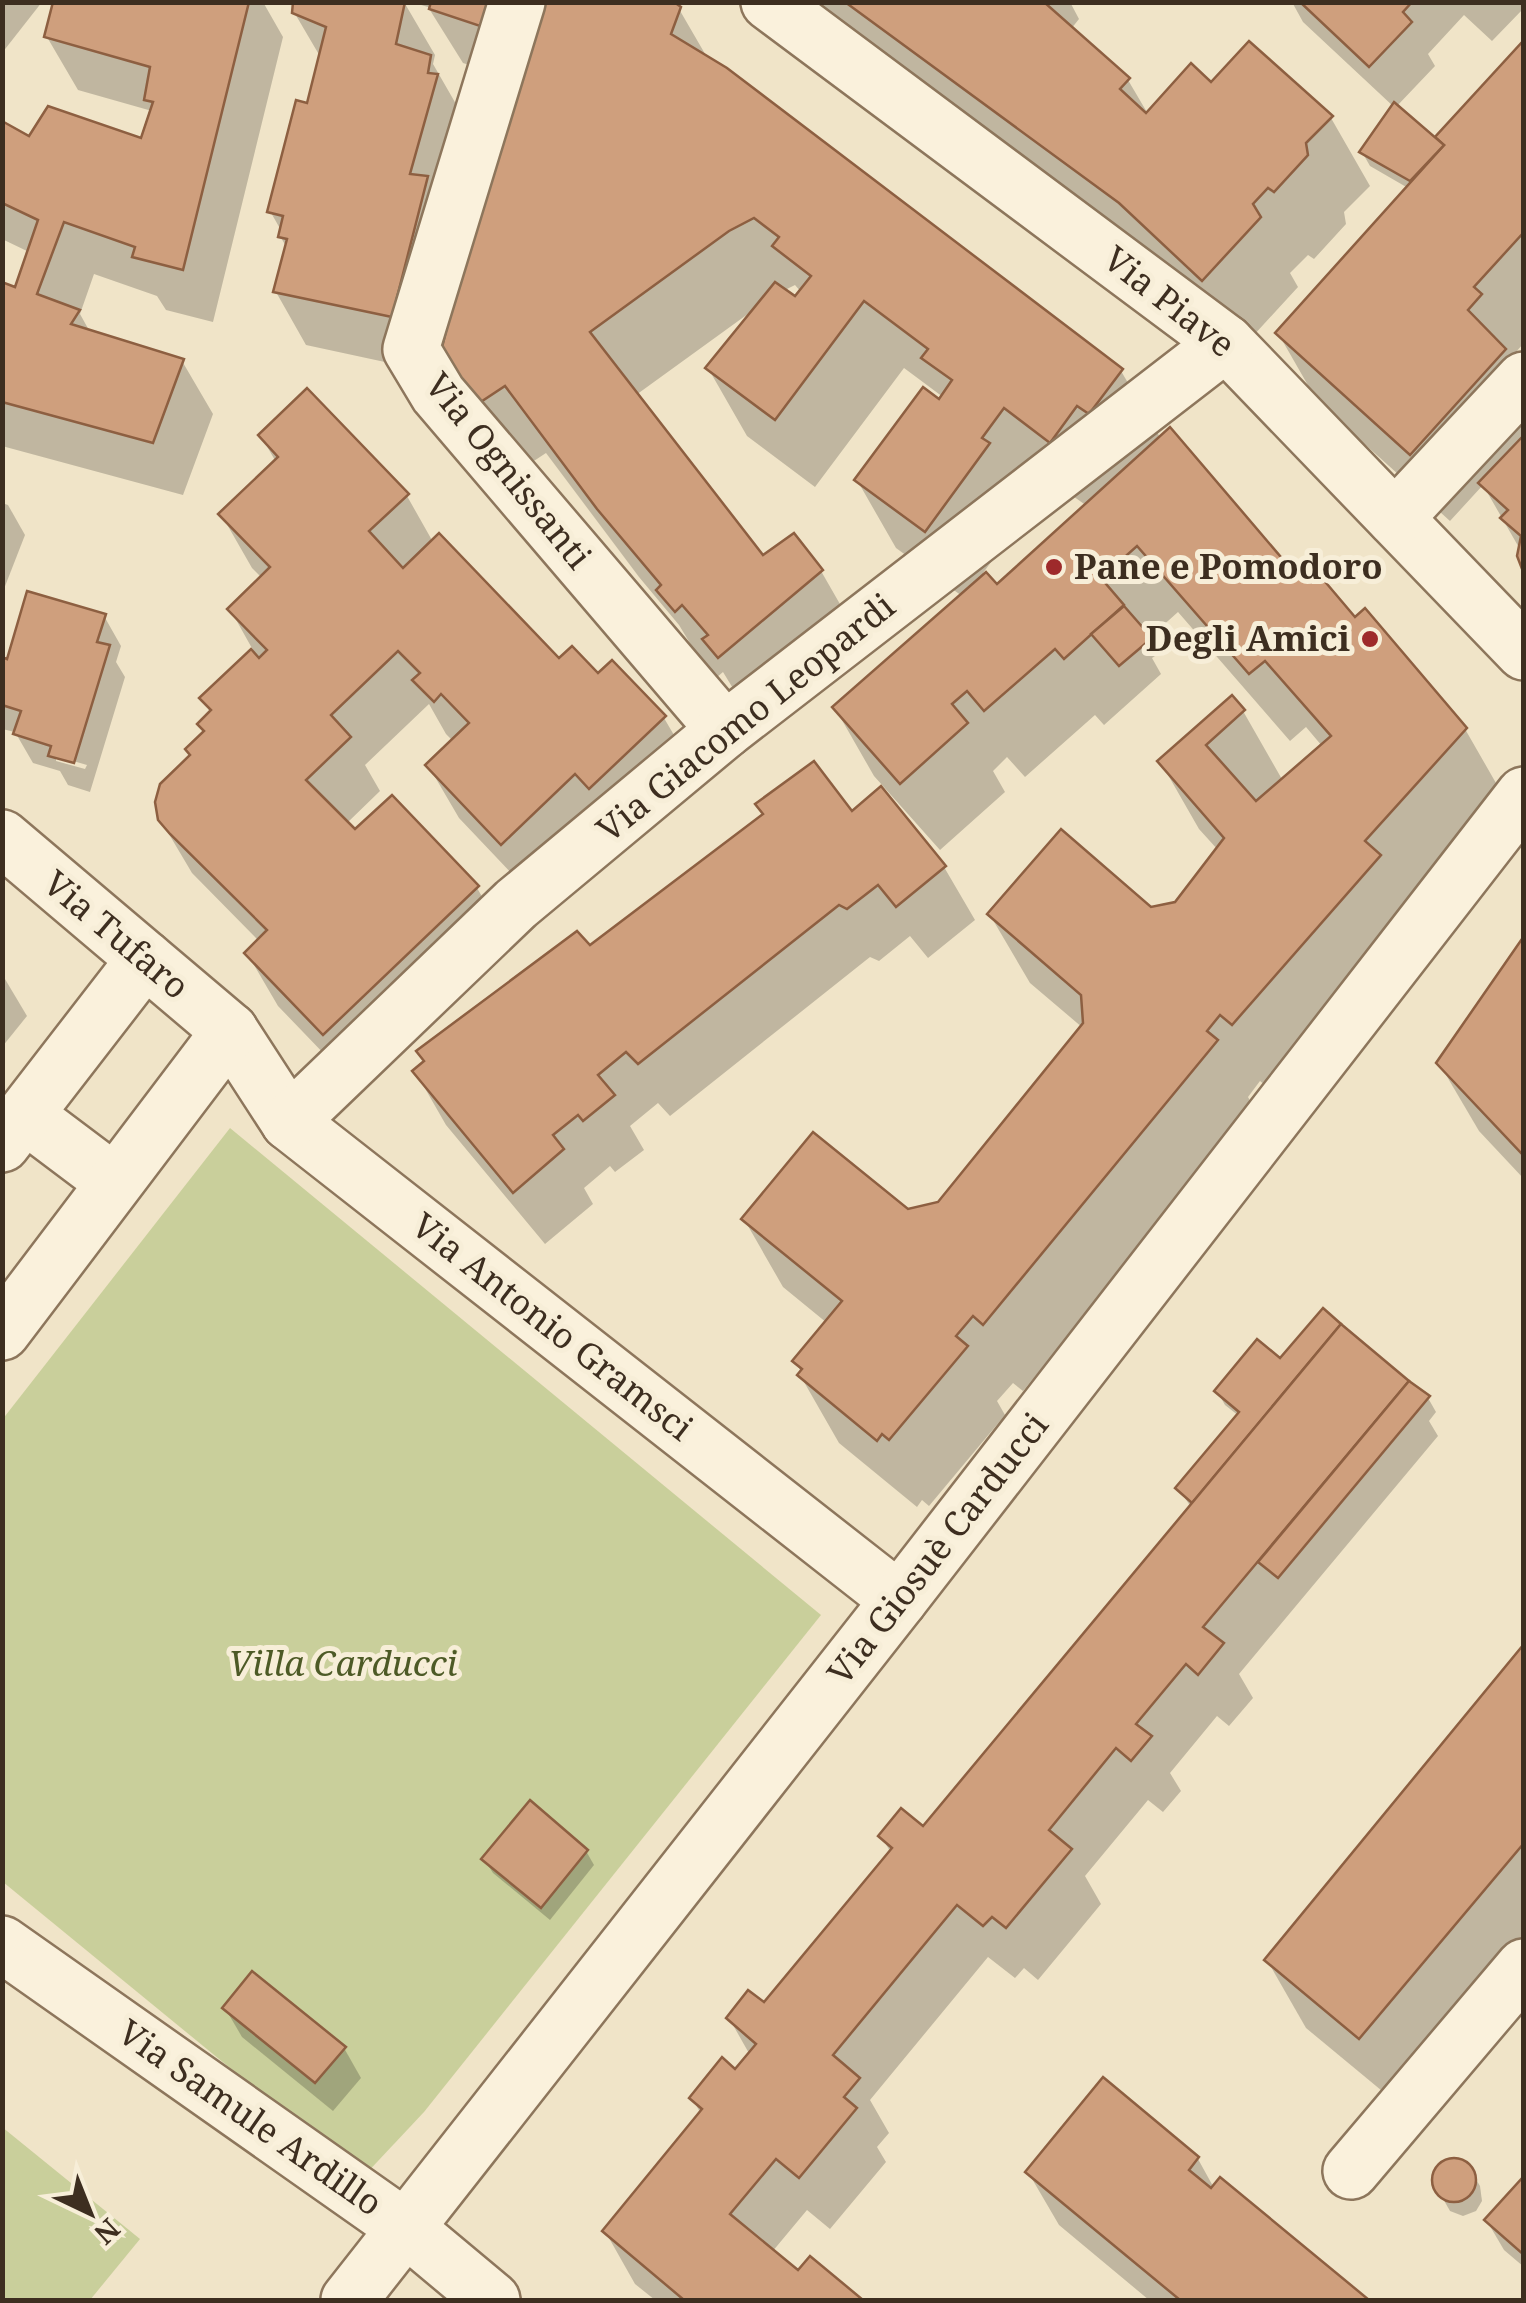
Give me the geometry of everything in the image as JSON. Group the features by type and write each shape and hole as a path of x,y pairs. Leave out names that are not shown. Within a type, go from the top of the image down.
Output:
{"street":[{"name":"Via Ognissanti","path":"518,2 411,349 438,394 725,730"},
{"name":"Via Piave","path":"769,2 1226,342 1524,652"},
{"name":"Via Giacomo Leopardi","path":"289,1122 516,904 725,730 1226,342"},
{"path":"1394,518 1524,380"},
{"name":"Via Giosuè Carducci","path":"349,2300 1524,795"},
{"name":"Via Tufaro","path":"2,838 230,1031"},
{"path":"114,1182 14,1129 145,959"},
{"path":"2,1332 230,1031"},
{"name":"Via Antonio Gramsci","path":"230,1031 289,1122 899,1600"},
{"name":"Via Samule Ardillo","path":"2,1944 407,2229 492,2300"},
{"path":"1351,2171 1524,1967"}],"green space":[{"name":"Villa Carducci","path":"230,1128 821,1615 424,2112 363,2177 3,1882 2,1420"},
{"path":"2,2127 140,2239 90,2300 3,2300"}],"building":[{"path":"53,2 249,2 183,270 132,257 135,247 64,222 37,294 80,310 71,324 184,359 153,443 2,402 2,282 15,287 38,220 2,203 2,121 29,136 48,106 141,138 153,102 144,100 150,67 44,37"},
{"path":"293,2 405,2 396,44 431,55 428,73 438,74 410,174 428,176 392,317 273,292 287,239 278,237 283,216 267,212 296,100 307,103 326,27 292,13"},
{"path":"431,2 489,2 483,27 429,9"},
{"path":"526,2 674,2 681,7 671,34 727,68 1123,369 1089,414 1077,406 1050,443 1004,408 982,438 990,443 925,532 854,480 923,387 939,399 952,380 921,358 928,349 864,301 775,420 705,368 775,282 795,296 811,276 772,246 779,237 754,218 729,231 590,332 763,555 794,533 823,570 718,658 702,639 708,635 682,605 675,612 656,590 661,585 597,509 505,386 464,413 436,372"},
{"path":"845,2 1044,2 1130,78 1120,89 1146,113 1191,63 1211,82 1249,41 1333,116 1306,143 1308,155 1274,192 1268,188 1253,204 1261,217 1202,281 1119,203"},
{"path":"1300,2 1412,2 1403,12 1412,22 1369,67"},
{"path":"1524,40 1524,232 1474,287 1482,294 1468,310 1506,349 1410,455 1275,333 1444,145 1435,137"},
{"path":"1394,102 1444,145 1410,181 1359,152"},
{"path":"307,388 409,494 369,531 403,568 439,533 559,658 572,646 598,673 612,660 666,716 589,789 575,774 501,845 425,765 469,723 441,694 434,702 412,680 420,673 398,651 331,715 351,737 306,780 355,829 392,795 479,886 323,1035 244,953 267,930 170,834 158,820 155,802 160,784 190,755 185,749 204,731 197,724 211,710 199,698 251,649 259,658 267,650 227,609 270,567 218,514 278,457 258,435"},
{"path":"1170,427 1292,570 1305,558 1355,617 1365,608 1467,728 1365,841 1381,855 1232,1025 1220,1015 1207,1031 1218,1040 983,1325 973,1316 956,1336 968,1346 889,1440 882,1434 877,1441 797,1375 802,1369 792,1361 842,1301 741,1219 813,1132 908,1209 938,1202 1083,1023 1081,995 987,914 1061,829 1151,907 1175,902 1224,838 1157,761 1232,695 1245,710 1206,745 1256,801 1331,736 1265,661 1249,674 1137,546 1101,578 1124,605 1064,659 1055,649 984,711 967,691 952,704 968,723 900,784 832,707 986,572 997,584"},
{"path":"1524,435 1524,574 1517,556 1521,536 1500,518 1508,510 1478,483"},
{"path":"27,591 106,614 97,642 110,645 74,763 48,756 51,746 13,734 21,711 2,705 2,657 7,659"},
{"path":"1124,606 1152,638 1119,666 1091,634"},
{"path":"814,761 852,811 881,786 946,866 896,907 878,885 847,909 839,905 638,1064 626,1052 598,1075 615,1095 583,1121 578,1115 553,1135 564,1149 513,1193 412,1071 424,1061 416,1051 577,931 590,945 763,814 755,804"},
{"path":"1524,936 1524,1156 1436,1063"},
{"path":"1323,1308 1341,1324 1192,1503 1175,1488 1239,1412 1214,1391 1257,1339 1280,1358"},
{"path":"1341,1324 1409,1381 1203,1627 1224,1643 1198,1675 1186,1664 1136,1724 1152,1736 1131,1761 1116,1748 1049,1830 1072,1849 1006,1928 992,1917 983,1926 957,1905 833,2055 860,2078 844,2097 857,2108 799,2178 776,2159 730,2214 798,2270 810,2256 863,2300 684,2300 602,2231 702,2109 689,2098 722,2057 735,2069 756,2044 726,2018 748,1990 764,2002 892,1848 878,1836 901,1808 923,1826"},
{"path":"1409,1381 1430,1396 1278,1578 1258,1562"},
{"path":"1524,1644 1524,1843 1359,2039 1264,1960"},
{"path":"530,1800 588,1850 541,1908 481,1859"},
{"path":"252,1971 346,2047 315,2083 222,2008"},
{"path":"1103,2077 1199,2157 1189,2170 1211,2188 1220,2177 1369,2300 1180,2300 1025,2172"},
{"path":"1454,2158 1469,2165 1476,2180 1469,2195 1454,2202 1439,2195 1432,2180 1439,2165"},
{"path":"1524,2176 1524,2255 1484,2220"}],"place":[{"name":"Pane e Pomodoro","path":"1054,567"},
{"name":"Degli Amici","path":"1370,639"}]}
